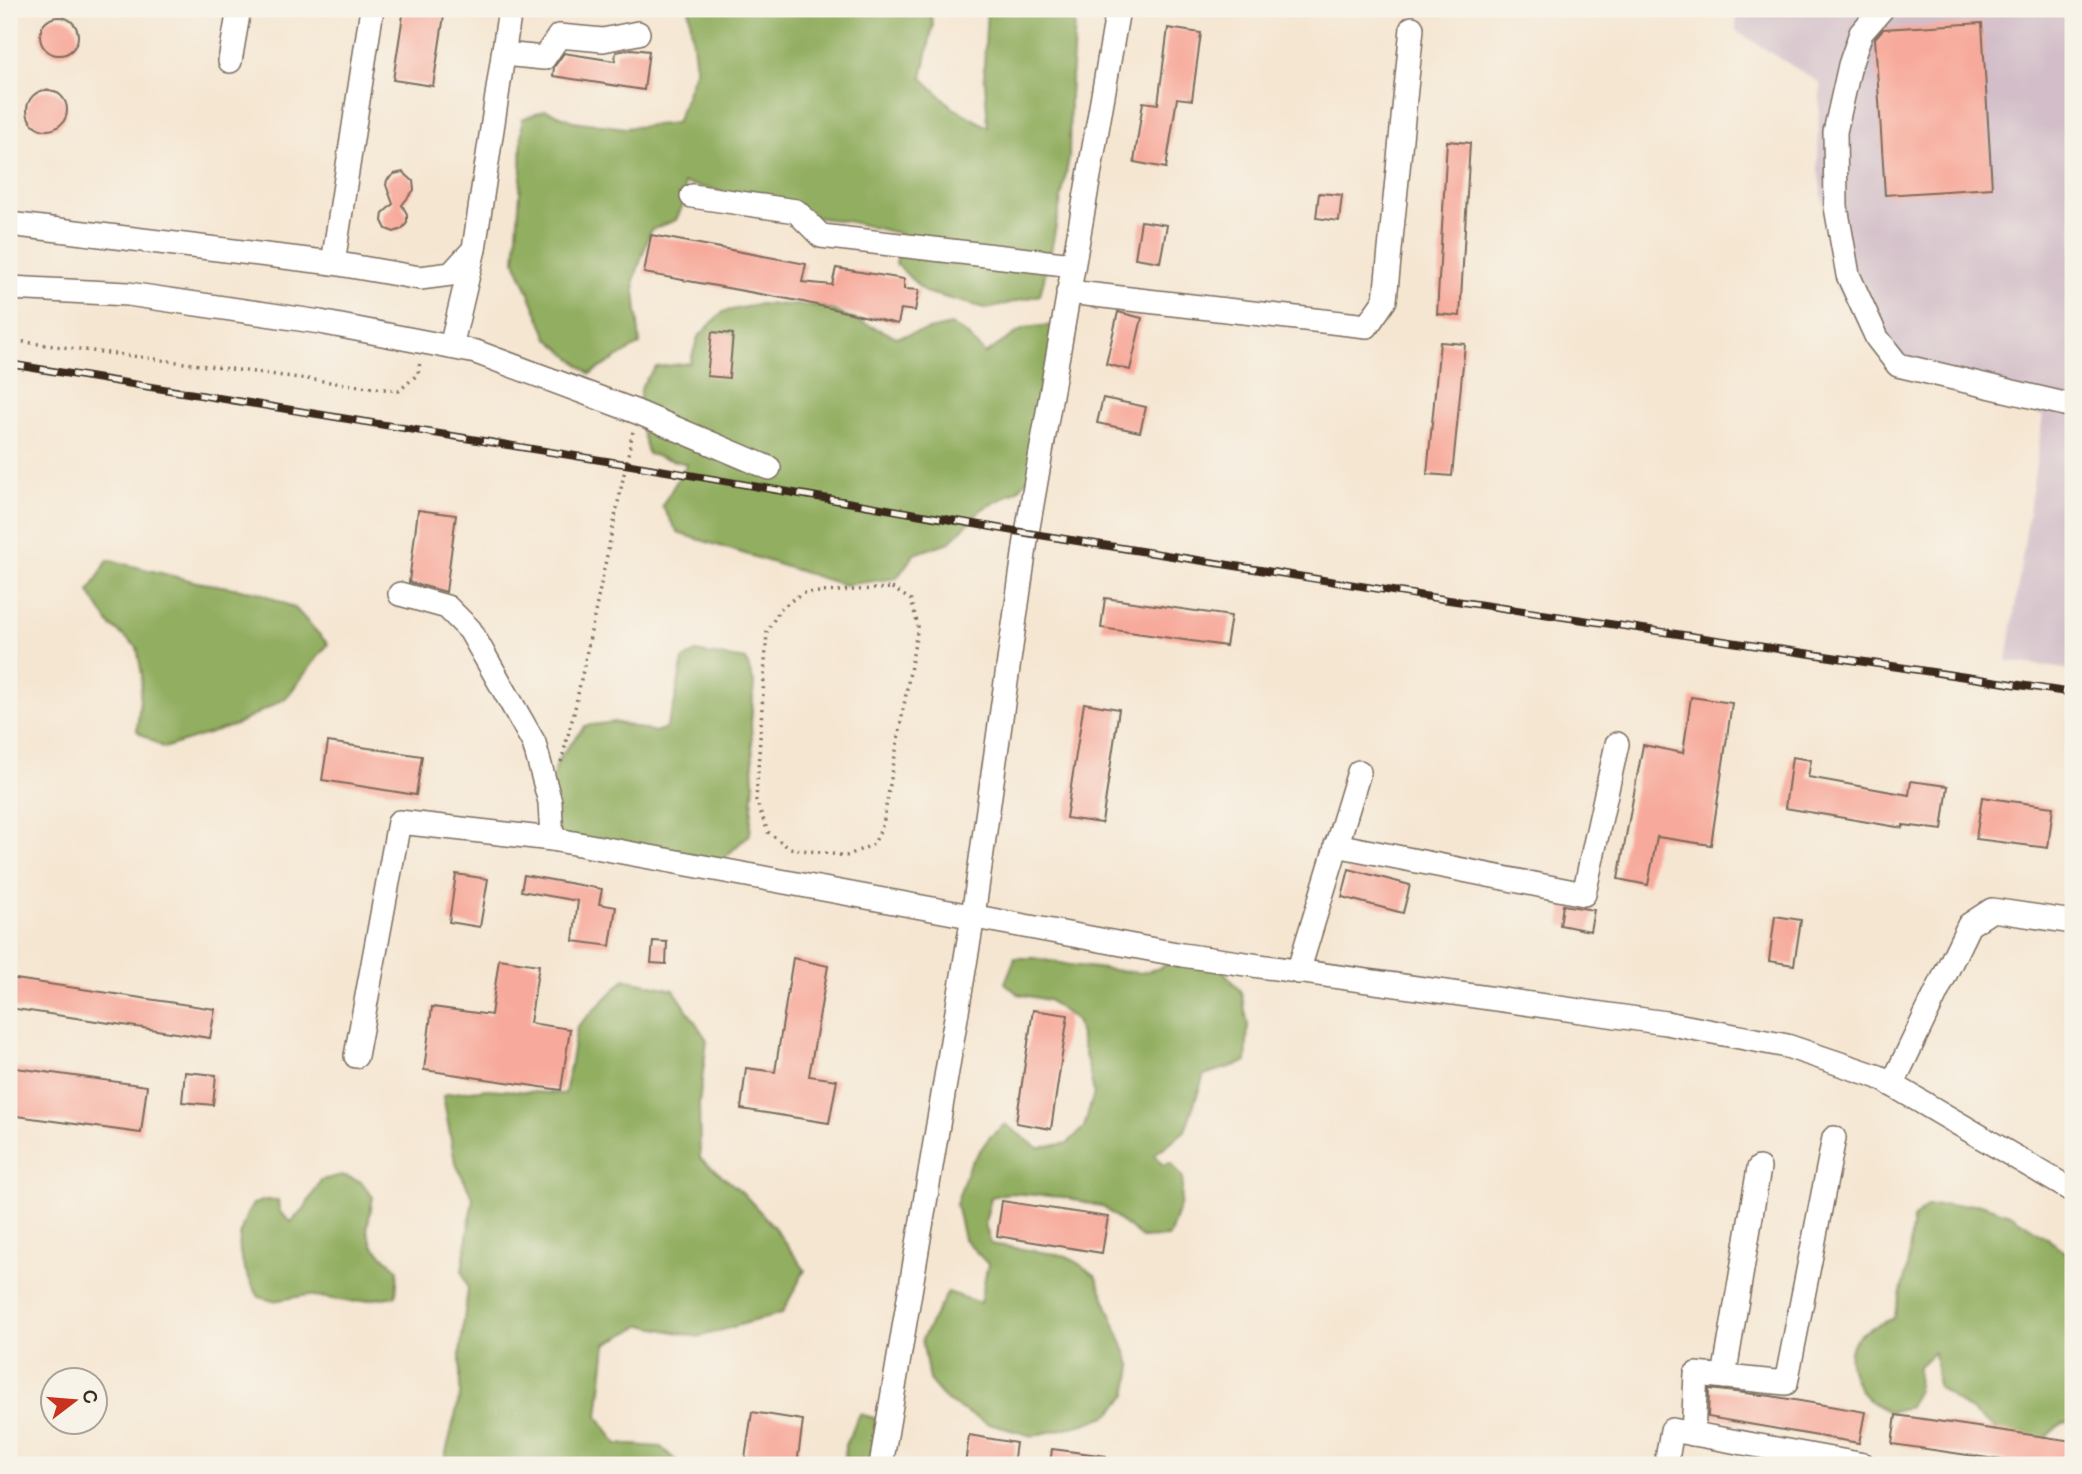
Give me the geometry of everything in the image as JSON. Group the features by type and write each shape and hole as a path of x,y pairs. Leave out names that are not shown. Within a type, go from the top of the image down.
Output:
{"street":[{"path":"230,61 239,9"},
{"path":"333,263 372,9"},
{"path":"451,347 474,249 510,9"},
{"path":"881,1465 973,916 1027,533 1118,9"},
{"path":"1882,9 1861,33 1850,65 1835,132 1836,206 1848,275 1877,338 1898,365 2073,406"},
{"path":"1069,292 1367,326 1384,300 1412,28"},
{"path":"503,54 544,58 559,36 603,40 638,33"},
{"path":"692,196 796,211 821,236 1073,265"},
{"path":"9,224 333,263 420,278 451,274 474,249"},
{"path":"9,288 128,294 320,322 477,352 637,412 769,468"},
{"path":"400,594 447,607 470,630 534,743 550,802 552,839"},
{"path":"1336,845 1584,894 1617,744"},
{"path":"1298,972 1359,772"},
{"path":"356,1056 399,822 552,839 1182,955 1666,1023 1787,1046 1879,1077 2073,1191"},
{"path":"1892,1085 1969,925 1992,910 2073,922"},
{"path":"1693,1434 1696,1374 1786,1383 1834,1139"},
{"path":"1724,1377 1759,1168"},
{"path":"1666,1465 1672,1430 1864,1465"}],"path":[{"path":"9,340 400,391 418,374 423,342"},
{"path":"560,764 574,713 637,412"},
{"path":"892,589 911,600 918,626 883,824 874,844 846,856 789,848 768,832 756,800 767,632 773,620 780,609 802,593 892,589"}],"shaded area":[{"path":"1736,9 2073,9 2073,670 2007,661 2043,416 1893,374 1837,289 1818,169 1820,83 1736,31"}],"green space":[{"path":"689,9 929,9 933,25 922,78 952,107 988,127 984,67 987,9 1076,9 1069,158 1040,295 988,309 925,292 896,264 901,234 851,222 784,213 741,196 684,183 686,198 676,220 651,230 634,280 640,344 590,374 548,338 515,261 522,119 546,110 573,121 625,128 676,123 696,69"},
{"path":"760,304 822,306 897,337 951,325 966,334 985,354 1024,328 1050,325 1056,363 1038,467 1018,490 982,509 950,542 914,554 897,578 844,585 678,533 662,506 687,464 648,454 637,412 642,385 656,367 690,363 698,337 723,312"},
{"path":"108,560 197,582 258,592 295,608 328,644 286,698 236,725 164,748 137,731 142,675 137,647 110,625 89,592"},
{"path":"695,652 746,660 754,683 751,723 754,782 750,834 722,860 563,846 543,805 559,758 585,726 614,722 655,732 666,728 674,706 683,660"},
{"path":"1182,955 1214,960 1241,992 1248,1024 1246,1062 1204,1075 1185,1131 1154,1155 1163,1165 1171,1163 1183,1178 1181,1202 1169,1237 1142,1238 1103,1207 1063,1197 1008,1193 991,1197 985,1224 991,1244 1067,1256 1095,1275 1132,1367 1127,1395 1109,1415 1084,1424 1032,1436 986,1423 947,1401 929,1380 922,1339 948,1292 980,1303 988,1264 964,1239 956,1204 969,1166 989,1138 1005,1124 1038,1148 1068,1143 1084,1127 1094,1093 1076,1020 1048,1000 1018,994 1005,983 1015,958 1034,958 1140,973 1160,968"},
{"path":"625,979 674,990 707,1040 699,1104 700,1158 742,1192 773,1226 805,1270 782,1313 698,1337 642,1325 606,1344 598,1416 617,1444 661,1447 681,1465 443,1465 460,1395 460,1353 468,1288 462,1271 473,1198 455,1162 443,1096 487,1089 565,1094 577,1027"},
{"path":"342,1175 360,1181 373,1197 367,1230 373,1246 398,1270 396,1296 351,1302 308,1295 273,1301 259,1297 246,1273 240,1251 241,1229 253,1204 278,1200 279,1211 291,1222 304,1209 321,1180"},
{"path":"1980,1204 2010,1214 2073,1258 2073,1422 2062,1423 2040,1442 2009,1439 1938,1387 1934,1352 1918,1367 1917,1392 1909,1407 1889,1412 1865,1395 1852,1372 1851,1347 1858,1336 1894,1318 1907,1269 1913,1219 1927,1206"},
{"path":"860,1414 888,1422 881,1465 844,1465 845,1445"}],"building":[{"path":"404,9 445,9 433,86 393,80"},
{"path":"59,17 72,23 78,36 72,49 59,55 46,49 40,36 46,23"},
{"path":"1982,23 1992,188 1885,195 1875,38 1883,29"},
{"path":"1168,28 1201,33 1192,100 1177,98 1166,168 1134,162 1143,102 1158,104"},
{"path":"632,49 649,51 644,90 553,76 554,67 564,53 615,61 616,52"},
{"path":"47,90 61,96 67,110 61,124 47,130 33,124 27,110 33,96"},
{"path":"1447,141 1470,143 1460,316 1437,314"},
{"path":"403,172 413,181 414,190 402,205 407,214 407,223 394,232 386,229 382,221 383,213 393,204 386,185 387,180 394,174"},
{"path":"1319,193 1342,195 1339,221 1316,218"},
{"path":"1141,221 1167,225 1160,262 1135,258"},
{"path":"651,235 806,264 802,282 832,285 836,268 904,279 904,289 919,290 915,311 901,309 898,324 799,301 644,273"},
{"path":"1118,312 1142,318 1130,370 1106,364"},
{"path":"712,332 733,334 729,378 707,376"},
{"path":"1440,342 1465,344 1452,476 1427,474"},
{"path":"1103,398 1146,407 1140,432 1097,423"},
{"path":"418,510 456,515 446,592 409,582"},
{"path":"1105,598 1231,616 1226,646 1101,628"},
{"path":"1691,697 1732,703 1711,845 1657,837 1648,885 1618,879 1643,745 1683,753"},
{"path":"1084,703 1119,709 1102,823 1066,818"},
{"path":"328,742 422,756 416,795 322,780"},
{"path":"1792,757 1811,760 1808,777 1909,795 1911,781 1948,786 1942,830 1903,825 1903,828 1785,808"},
{"path":"1982,797 2053,807 2048,848 1976,839"},
{"path":"1349,869 1410,885 1403,913 1342,897"},
{"path":"456,874 488,879 480,927 449,922"},
{"path":"524,875 602,889 599,904 616,907 610,946 573,941 578,901 521,891"},
{"path":"1563,905 1594,910 1590,931 1560,925"},
{"path":"1775,916 1801,920 1794,965 1769,961"},
{"path":"653,941 667,942 666,964 651,963"},
{"path":"793,958 828,966 809,1076 837,1080 829,1123 741,1109 746,1068 775,1072"},
{"path":"499,959 539,965 530,1023 570,1029 561,1090 424,1070 432,1007 491,1015"},
{"path":"9,978 215,1009 210,1038 9,1008"},
{"path":"1033,1010 1068,1015 1051,1129 1016,1123"},
{"path":"9,1067 147,1086 141,1133 9,1115"},
{"path":"185,1072 216,1075 213,1105 182,1102"},
{"path":"1002,1201 1108,1217 1102,1253 997,1236"},
{"path":"1709,1389 1771,1396 1865,1412 1859,1443 1708,1417"},
{"path":"752,1412 803,1420 797,1465 744,1465"},
{"path":"1896,1415 2073,1441 2073,1465 2036,1465 1892,1444"},
{"path":"969,1435 1016,1443 1013,1465 965,1465"},
{"path":"1052,1449 1106,1456 1106,1465 1050,1465"}],"railway":[{"path":"9,364 631,465 1027,533 1449,600 2073,693"}]}
